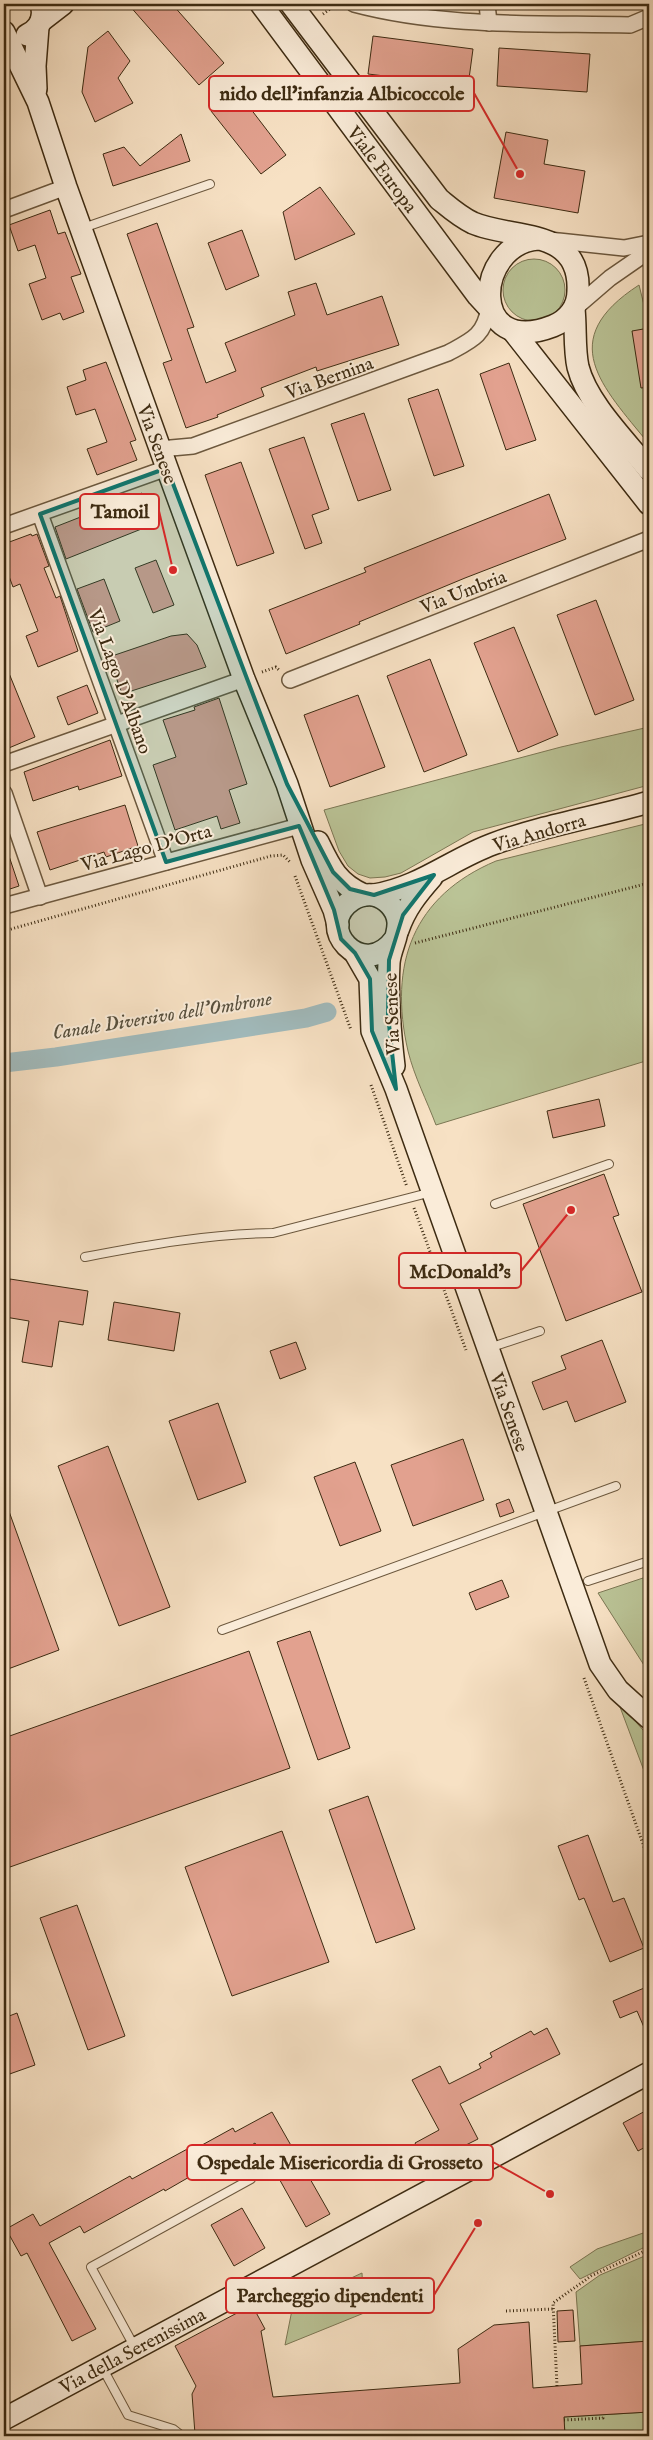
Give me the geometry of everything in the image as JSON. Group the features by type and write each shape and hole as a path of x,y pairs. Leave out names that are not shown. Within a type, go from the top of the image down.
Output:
{"street":[{"path":"40,17 63,4"},
{"name":"Viale Europa","path":"261,4 298,33 439,199 459,215 475,224 543,240 567,254 579,281 574,309 578,366 582,378 603,412 649,470"},
{"name":"Viale Europa","path":"291,4 298,33 472,288 490,308 498,322 513,331 649,504"},
{"path":"354,4 419,16 489,23 630,25 649,17"},
{"path":"487,4 489,23"},
{"name":"Via Senese","path":"4,31 20,36 33,32 40,17"},
{"name":"Via Senese","path":"38,102 35,66 40,17"},
{"name":"Via Senese","path":"4,31 38,102 66,187 163,458 244,679 286,784 299,826 334,910 341,939 355,952 370,979 372,1031 396,1089 600,1664 618,1690 649,1718"},
{"path":"4,210 66,187"},
{"path":"490,308 489,287 500,262 514,246 527,240 614,248 649,243"},
{"path":"513,331 526,332 545,329 558,324 610,278 649,251"},
{"name":"Via Bernina","path":"4,526 40,514 193,446 448,353 471,340 483,330 490,308"},
{"name":"Via Lago D'Albano","path":"40,514 166,862"},
{"name":"Via Umbria","path":"290,680 649,539"},
{"path":"4,764 244,679"},
{"name":"Via Senese","path":"286,784 333,872 350,889 391,905 398,921 402,937 389,960 388,990 396,1089"},
{"path":"4,793 40,897"},
{"name":"Via Andorra","path":"369,895 388,893 434,875 492,844 649,802"},
{"name":"Via Lago D'Orta","path":"4,906 299,826"},
{"name":"Via Andorra","path":"402,937 403,916 414,898 434,875"},
{"path":"338,925 341,911 347,903 369,895"},
{"name":"Via Senese","path":"355,952 374,955 402,937"},
{"name":"Via della Serenissima","path":"4,2419 643,2078"}],"lane":[{"path":"81,229 210,184"},
{"path":"495,1204 609,1164"},
{"path":"85,1257 138,1246 273,1233 432,1192"},
{"path":"464,1282 515,1264"},
{"path":"487,1348 540,1331"},
{"path":"222,1630 616,1486"},
{"path":"588,1581 649,1561"},
{"path":"135,2348 91,2267 251,2179"},
{"path":"101,2366 128,2415 173,2429 182,2436"}],"path":[{"path":"244,679 276,667 290,680"},
{"path":"4,931 270,856 283,855"},
{"path":"402,937 649,883"},
{"path":"557,2386 553,2303 583,2281 649,2249"},
{"path":"506,2311 553,2309"},
{"path":"564,2420 603,2418 602,2415"}],"highlighted area":[{"path":"167,468 287,784 333,872 350,889 374,895 434,875 403,915 389,960 388,1015 396,1089 372,1031 370,979 355,953 341,939 334,910 299,826 166,862 40,514"}],"green space":[{"path":"534,259 551,264 556,268 560,273 565,290 560,307 556,312 551,316 534,321 517,316 512,312 508,307 503,290 508,273 512,268 517,264"},
{"path":"639,285 644,305 649,309 649,444 603,383 594,363 592,344 598,325 613,305"},
{"path":"649,727 649,785 473,832 401,873 370,878 358,874 348,866 339,851 324,810 561,747"},
{"path":"649,823 649,1060 436,1125 408,1051 403,1019 402,990 405,962 413,936 426,914 444,893 468,876 496,861"},
{"path":"649,1576 649,1673 598,1593"},
{"path":"620,1707 624,1708 649,1737 649,1784"},
{"path":"649,2231 649,2245 580,2279 570,2267 597,2249"},
{"path":"647,2255 649,2257 649,2341 580,2346 576,2292 600,2275"},
{"path":"362,2273 364,2313 285,2345 293,2305"},
{"path":"649,2412 648,2436 565,2436 564,2417"}],"building":[{"path":"128,4 172,4 224,63 199,85"},
{"path":"108,31 130,61 118,78 133,103 95,122 82,92 88,47"},
{"path":"373,36 473,49 468,86 368,74"},
{"path":"499,48 590,54 587,92 497,86"},
{"path":"237,91 286,155 261,174 211,111"},
{"path":"506,132 548,140 544,164 585,171 578,213 494,198"},
{"path":"181,134 190,161 113,186 103,154 124,147 140,166"},
{"path":"320,187 355,234 295,260 283,212"},
{"path":"50,210 58,234 65,232 81,274 71,277 84,312 63,320 60,313 42,320 29,284 46,278 35,245 18,251 9,225"},
{"path":"157,223 194,327 187,329 206,383 236,371 225,343 295,315 288,292 316,283 327,315 382,296 399,345 317,371 316,367 261,388 264,396 217,415 218,417 186,428 163,363 172,360 127,234"},
{"path":"242,230 259,276 226,290 208,243"},
{"path":"649,328 649,387 641,388 632,331"},
{"path":"106,362 136,440 130,442 137,460 97,475 87,449 107,442 95,409 76,415 67,387 86,380 83,370"},
{"path":"509,363 536,440 506,450 480,374"},
{"path":"438,389 464,466 434,476 408,399"},
{"path":"364,413 391,490 358,501 331,424"},
{"path":"304,437 329,509 312,515 322,543 305,549 269,449"},
{"path":"241,462 274,553 237,566 205,475"},
{"path":"142,493 154,524 66,559 55,527"},
{"path":"549,494 566,539 465,578 286,654 269,610 366,572 364,568"},
{"path":"31,534 32,536 37,534 49,566 44,568 56,598 60,596 78,651 38,667 26,636 38,631 20,584 13,587 4,563 4,544"},
{"path":"156,560 174,605 153,613 135,568"},
{"path":"104,579 120,621 93,632 77,589"},
{"path":"596,600 634,700 595,715 557,615"},
{"path":"514,627 558,735 518,752 474,643"},
{"path":"187,634 197,645 206,667 122,694 109,657 171,636"},
{"path":"430,659 467,755 424,772 387,676"},
{"path":"4,661 35,737 4,750"},
{"path":"87,685 98,713 68,725 57,697"},
{"path":"358,695 385,767 330,787 304,715"},
{"path":"219,698 247,784 229,790 240,823 221,829 217,816 175,830 153,765 176,757 163,720 195,710 194,707"},
{"path":"110,740 122,776 79,790 78,786 33,801 24,772"},
{"path":"125,805 138,846 106,857 104,852 50,870 37,832"},
{"path":"4,847 6,847 19,886 4,891"},
{"path":"599,1099 605,1126 553,1138 547,1111"},
{"path":"604,1174 619,1215 613,1217 642,1292 566,1321 523,1204"},
{"path":"10,1279 88,1291 83,1325 59,1321 52,1367 22,1362 29,1321 5,1317"},
{"path":"114,1302 180,1313 174,1351 108,1340"},
{"path":"602,1340 626,1402 575,1422 567,1401 543,1410 532,1382 566,1369 561,1356"},
{"path":"296,1342 306,1369 280,1379 270,1351"},
{"path":"218,1403 246,1482 198,1500 169,1421"},
{"path":"463,1439 484,1500 413,1526 391,1465"},
{"path":"108,1446 170,1607 119,1626 58,1466"},
{"path":"355,1462 381,1531 340,1546 314,1477"},
{"path":"509,1499 514,1512 500,1517 496,1504"},
{"path":"6,1503 59,1650 8,1669 4,1657 4,1504"},
{"path":"502,1580 509,1597 476,1610 469,1593"},
{"path":"310,1631 350,1748 318,1760 277,1642"},
{"path":"249,1651 290,1768 10,1867 4,1850 4,1738"},
{"path":"368,1796 415,1929 376,1943 329,1810"},
{"path":"282,1831 329,1962 232,1996 185,1867"},
{"path":"588,1835 613,1902 624,1898 644,1948 610,1962 584,1898 579,1900 558,1846"},
{"path":"77,1905 125,2036 88,2050 40,1918"},
{"path":"649,1986 649,2039 637,2011 620,2018 613,2001"},
{"path":"17,2013 35,2065 4,2076 4,2018"},
{"path":"547,2028 560,2054 460,2104 478,2139 426,2165 415,2143 439,2130 412,2080 440,2066 449,2084 481,2068 479,2064 492,2057 490,2053 531,2031 534,2035"},
{"path":"649,2109 649,2145 638,2151 623,2123"},
{"path":"272,2112 330,2214 306,2227 267,2157 264,2159 255,2143 245,2149 243,2146 165,2191 164,2189 84,2233 80,2226 49,2243 96,2329 72,2341 27,2253 21,2256 6,2229 33,2214 40,2226 130,2176 132,2179 191,2147 193,2150 233,2128 235,2132"},
{"path":"242,2208 265,2248 234,2266 211,2225"},
{"path":"252,2305 265,2329 261,2331 273,2397 460,2383 458,2349 494,2325 529,2322 533,2388 582,2384 580,2346 649,2341 649,2412 564,2417 565,2436 390,2436 390,2434 356,2436 213,2436 213,2433 195,2434 192,2394 196,2386 175,2346"},
{"path":"573,2310 575,2341 558,2342 557,2311"}],"waterway":[{"name":"Canale Diversivo dell'Ombrone","path":"4,1063 56,1057 306,1018 327,1012"}],"place":[{"name":"nido dell'infanzia Albicoccole","path":"520,174"},
{"name":"Tamoil","path":"173,570"},
{"name":"McDonald's","path":"571,1210"},
{"name":"Ospedale Misericordia di Grosseto","path":"550,2194"},
{"name":"Parcheggio dipendenti","path":"478,2223"}]}
